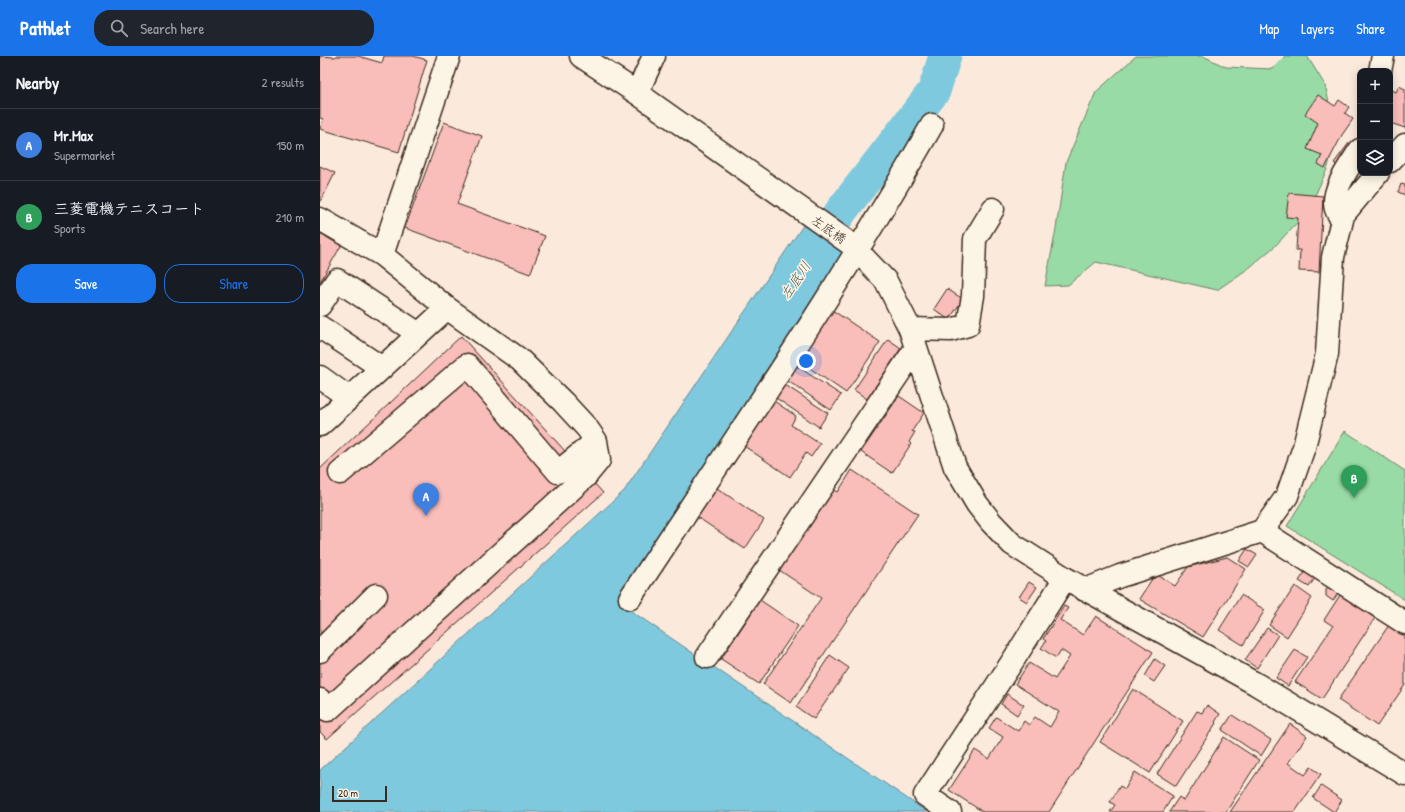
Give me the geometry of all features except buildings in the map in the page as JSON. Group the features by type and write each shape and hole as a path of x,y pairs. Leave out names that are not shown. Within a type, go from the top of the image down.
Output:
{"street":[{"path":"382,255 449,56"},
{"name":"左底橋","path":"581,56 637,93 855,248 886,281 913,338 955,467 977,504 991,522 1012,544 1085,590 1256,684 1405,774"},
{"path":"637,93 654,56"},
{"path":"1381,68 1383,56"},
{"path":"630,598 855,248 894,191 932,125"},
{"path":"1393,158 1405,145"},
{"path":"1342,220 1336,209 1335,199 1339,186 1357,155"},
{"path":"1085,590 1120,576 1262,531 1288,496 1304,447 1327,354 1333,257 1343,215 1376,176"},
{"path":"707,658 913,338 950,330 968,324 973,296 975,239 993,208"},
{"path":"320,219 382,255 447,308 519,359 563,402 586,428 596,441 599,460 585,477 328,710 320,700"},
{"path":"320,305 337,280 419,334"},
{"path":"320,425 447,308"},
{"path":"320,327 382,368"},
{"path":"340,473 467,365 558,472 596,441"},
{"path":"320,377 350,398"},
{"path":"1262,531 1405,623"},
{"path":"950,812 925,795 1014,660 1065,578"},
{"path":"320,651 376,595"}],"green space":[{"path":"1136,56 1203,56 1226,67 1272,69 1285,56 1307,56 1325,85 1336,133 1328,167 1308,211 1275,246 1249,268 1217,290 1096,262 1068,285 1045,286 1056,229 1066,162 1096,92"},
{"path":"1345,431 1405,471 1405,600 1287,526"}],"water":[{"path":"804,224 850,255 618,602 927,812 320,812 320,770 624,491"}],"waterway":[{"name":"左底川","path":"810,257 842,210 934,91 945,56"}],"place":[{"name":"三菱電機テニスコート","path":"1354,498"},
{"name":"Mr.Max","path":"426,516"}]}
